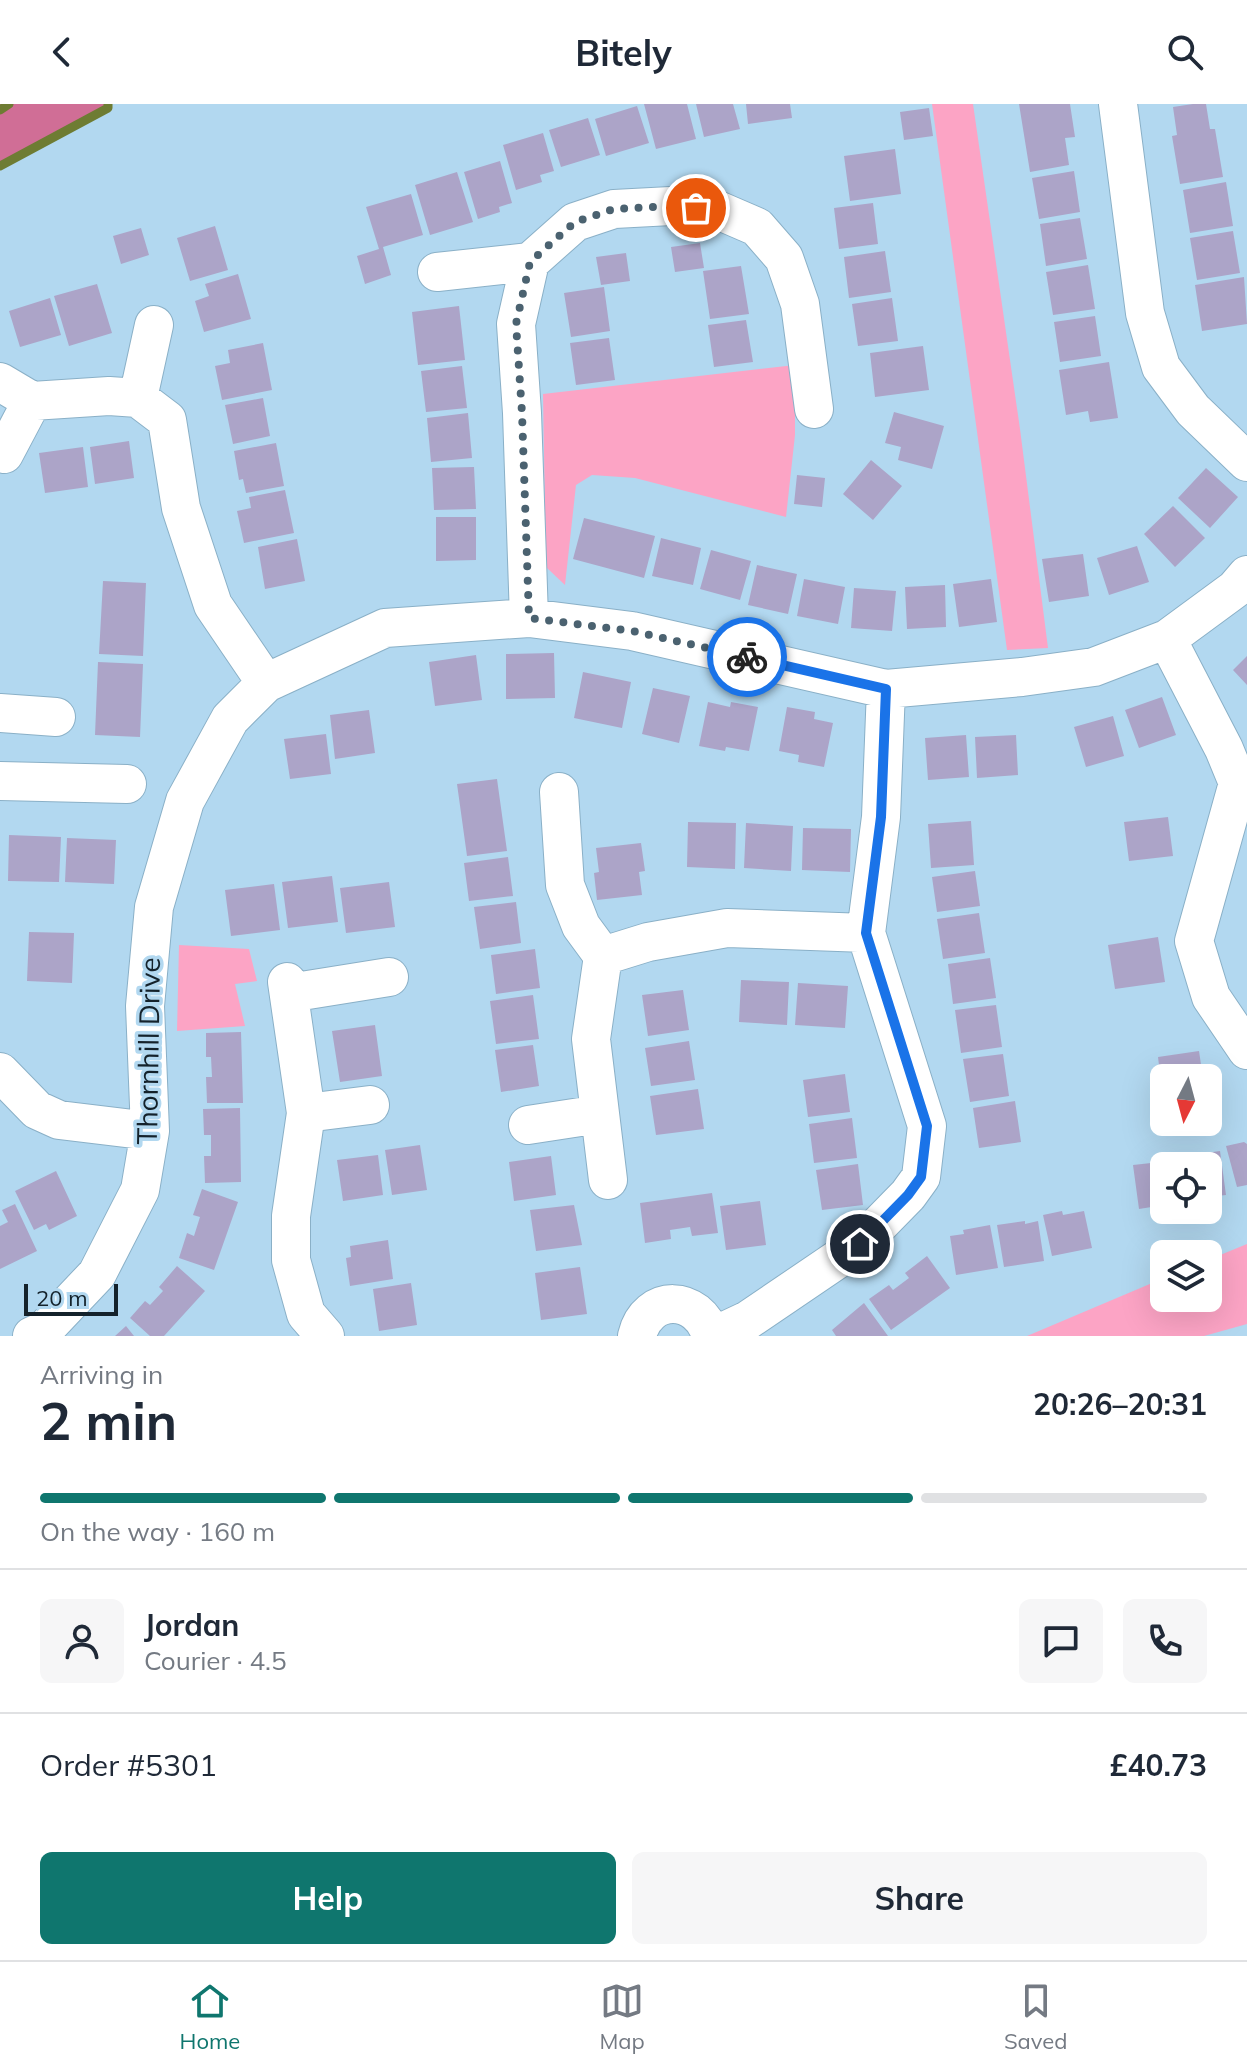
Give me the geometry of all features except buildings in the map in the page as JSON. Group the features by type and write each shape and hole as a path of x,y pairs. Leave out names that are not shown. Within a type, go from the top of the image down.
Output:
{"street":[{"path":"1118,104 1145,313 1161,367 1193,410 1247,462"},
{"path":"437,272 530,262 575,222 614,209 671,206 720,211 757,227 784,258 800,304 814,409"},
{"path":"529,618 516,324 530,262"},
{"path":"138,398 154,325"},
{"path":"0,382 32,401 109,396 138,398 167,420 181,508 213,605 266,683"},
{"path":"4,454 32,401"},
{"name":"Thornhill Drive","path":"32,1336 43,1331 97,1274 140,1190 150,1131 145,1006 154,907 185,801 230,719 266,683 385,628 529,618 632,631 886,689 1022,677 1094,667 1167,639 1235,589 1247,575"},
{"path":"1167,639 1243,783 1194,941 1211,997 1247,1050"},
{"path":"637,1336 647,1314 668,1304 680,1304 701,1315 713,1336 748,1320 860,1244 908,1195 921,1177 927,1126 866,933 881,817 886,689"},
{"path":"0,713 56,717"},
{"path":"0,781 127,784"},
{"path":"559,792 565,885 581,926 603,956 591,1039 608,1180"},
{"path":"603,956 648,942 727,928 866,933"},
{"path":"325,1336 306,1314 291,1260 291,1216 306,1113 288,987 389,977"},
{"path":"0,1072 37,1110 59,1120 150,1131"},
{"path":"306,1113 370,1105"},
{"path":"528,1125 600,1114"}],"shaded area":[{"path":"0,104 112,104 0,166"},
{"path":"932,104 973,104 1048,648 1007,650"},
{"path":"795,365 795,435 786,517 635,478 592,475 576,485 565,585 546,567 543,394"},
{"path":"179,945 249,949 257,981 235,984 245,1026 177,1031"},
{"path":"1247,1244 1247,1324 1204,1336 1027,1336 1150,1284 1150,1312 1222,1312 1222,1254"}],"waterway":[{"path":"0,110 9,104"},
{"path":"0,166 108,108 108,104"}],"way so far":[{"path":"696,208 614,209 575,222 530,262 516,324 529,618 632,631 747,657"}],"route":[{"path":"747,657 886,689 881,817 866,933 927,1126 921,1177 908,1195 860,1244"}]}
